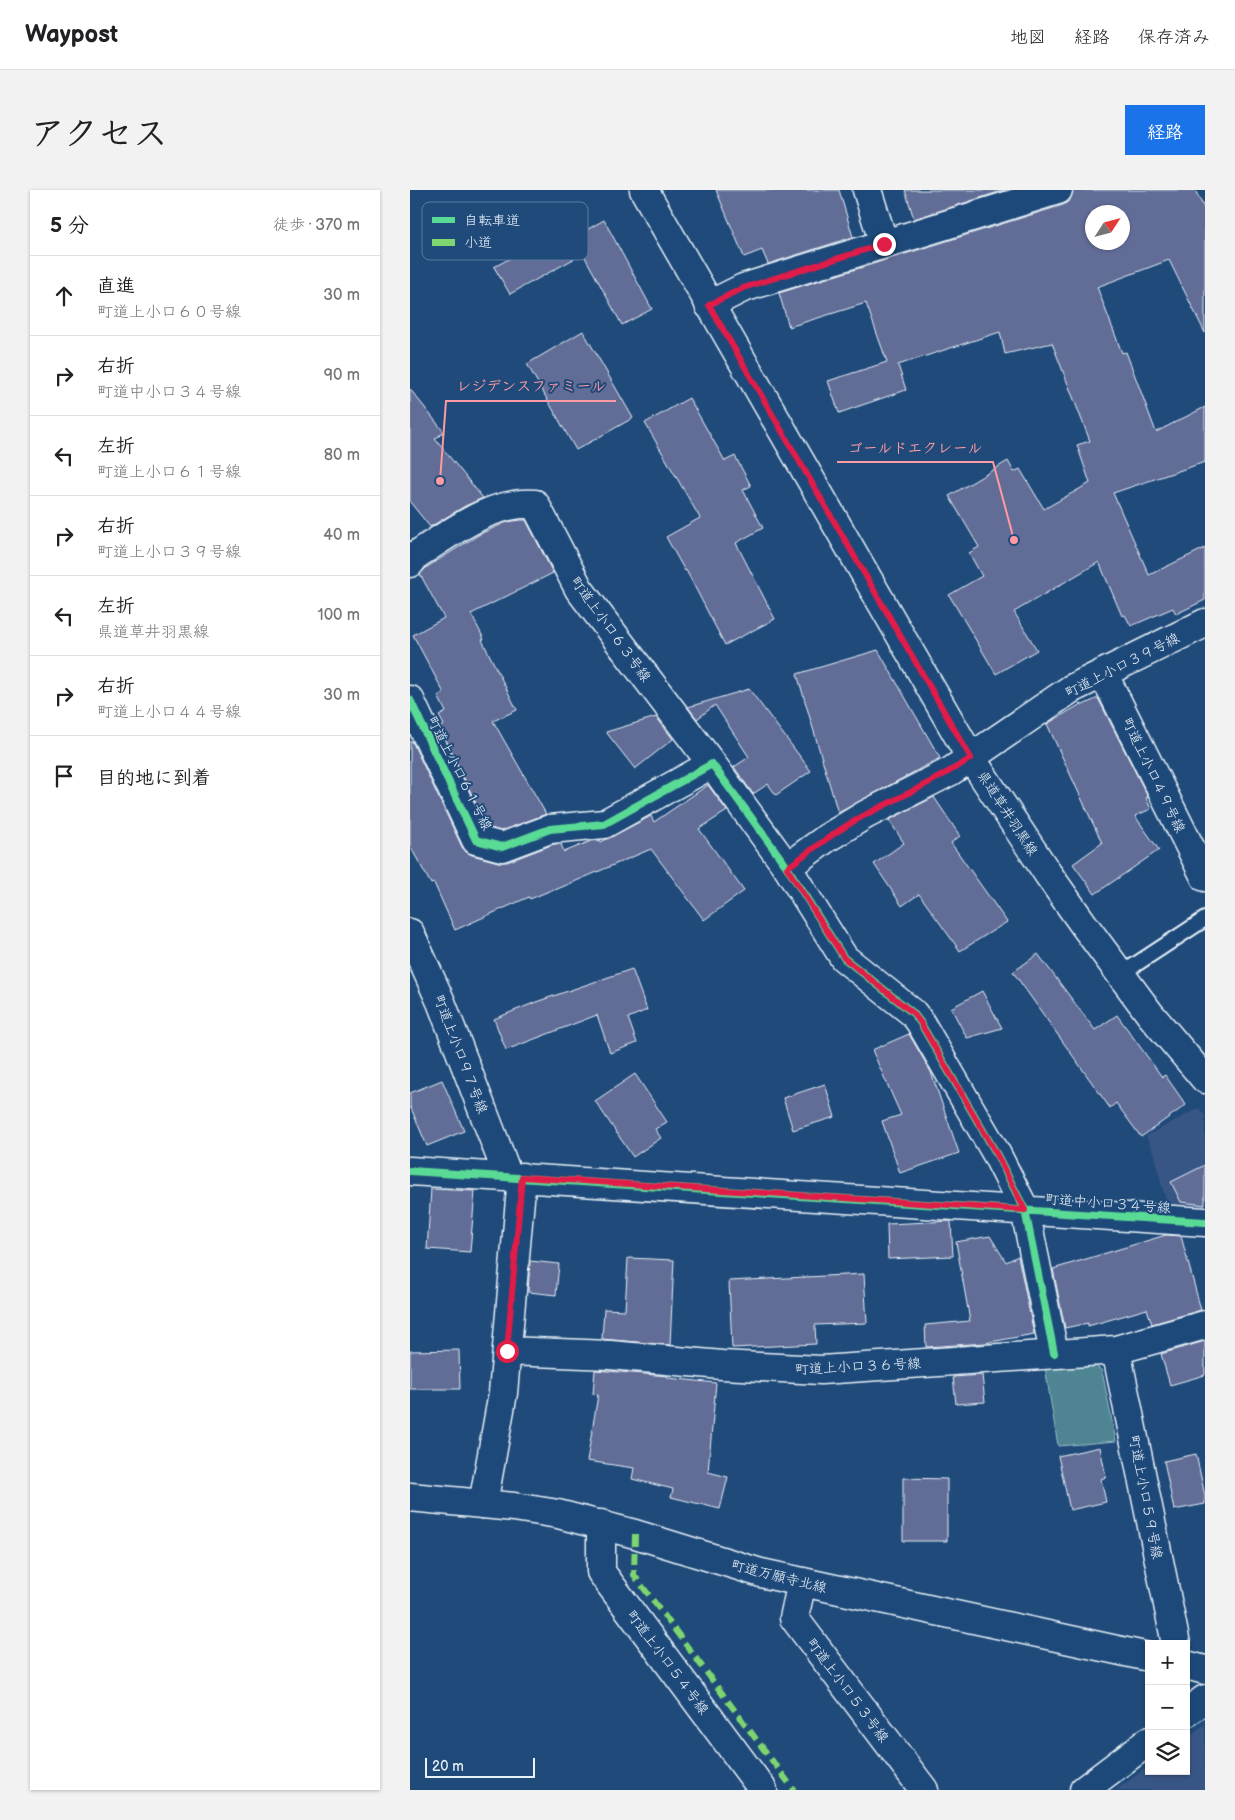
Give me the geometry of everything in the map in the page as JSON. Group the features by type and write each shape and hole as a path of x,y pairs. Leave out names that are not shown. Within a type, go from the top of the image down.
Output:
{"street":[{"name":"県道草井羽黒線","path":"644,190 971,758 1048,874 1150,1014 1205,1079"},
{"path":"867,190 884,244"},
{"path":"709,305 743,288 1058,190"},
{"name":"町道上小口６３号線","path":"410,563 416,555 491,510 511,504 535,504 579,589 712,764"},
{"name":"町道上小口３９号線","path":"787,868 827,838 865,815 951,771 1071,689 1205,623"},
{"name":"町道上小口４９号線","path":"1103,673 1205,877"},
{"name":"町道上小口６１号線","path":"410,700 476,840 502,848 550,828 604,824 712,764"},
{"path":"712,764 787,868 844,958 913,1013 920,1022 996,1153 1025,1210 1054,1353"},
{"name":"町道上小口９７号線","path":"410,933 515,1177"},
{"name":"町道中小口３４号線","path":"410,1171 1205,1222"},
{"path":"483,1504 503,1393 507,1351 515,1177"},
{"name":"町道上小口３６号線","path":"507,1351 610,1355 722,1365 820,1370 1116,1350 1205,1326"},
{"name":"町道上小口５９号線","path":"1116,1350 1175,1640"},
{"name":"町道万願寺北線","path":"410,1497 558,1514 601,1524 761,1574 1145,1656"},
{"name":"町道上小口５４号線","path":"601,1524 601,1572 763,1790"},
{"name":"町道上小口５３号線","path":"802,1582 794,1618 924,1790"},
{"path":"1190,1666 1205,1670"},
{"path":"1190,1710 1205,1699"},
{"path":"1084,1790 1145,1744"}],"lane":[{"path":"1121,974 1205,918"}],"shaded area":[{"path":"1199,1108 1205,1116 1205,1212 1168,1208 1153,1152 1146,1136"},
{"path":"1205,1724 1205,1790 1116,1790 1145,1769 1145,1775 1190,1775 1190,1735"}],"green space":[{"path":"1044,1361 1092,1363 1102,1371 1116,1441 1058,1446"}],"building":[{"path":"716,190 839,190 853,237 768,264 762,250 744,257"},
{"path":"905,190 1005,190 914,219"},
{"path":"1073,190 1195,190 1205,210 1205,333 1169,260 1097,287 1122,353 1126,352 1156,432 1205,407 1205,462 1113,493 1149,575 1205,548 1205,600 1176,614 1173,608 1131,626 1125,615 1122,616 1099,562 1014,612 1037,650 996,674 949,595 982,576 969,553 979,547 949,496 1008,461 1014,472 1020,469 1044,509 1090,483 1077,445 1090,441 1052,343 1005,354 1000,332 898,365 906,390 839,413 828,381 887,362 866,303 789,327 779,293 1063,205 1070,200"},
{"path":"604,220 652,309 622,325 587,260 588,229"},
{"path":"507,260 572,260 510,294 494,267"},
{"path":"583,331 633,418 576,450 527,364"},
{"path":"410,389 444,432 435,439 483,498 465,506 430,527 410,502"},
{"path":"689,398 725,461 735,456 751,486 743,490 763,528 736,543 775,619 725,645 686,570 666,537 700,518 645,423"},
{"path":"526,520 553,573 471,614 517,710 493,721 546,814 501,831 487,827 440,727 444,725 439,716 446,712 438,696 444,693 413,635 444,618 420,574 427,567 480,534 507,522"},
{"path":"878,650 940,758 838,813 797,674"},
{"path":"749,689 811,771 776,795 768,784 753,794 734,767 749,757 715,705 697,719 688,707"},
{"path":"1098,698 1148,797 1146,798 1151,809 1135,816 1159,850 1095,894 1073,864 1102,843 1047,724 1081,704 1083,705"},
{"path":"656,717 673,739 635,769 606,732"},
{"path":"412,741 462,847 472,855 498,862 507,862 554,844 561,844 564,852 591,841 600,840 601,842 651,816 654,822 708,785 727,811 699,829 744,891 704,920 651,849 555,890 530,899 529,897 455,930 434,883 431,884 410,846 410,742"},
{"path":"934,797 960,836 951,843 1007,922 960,951 919,894 902,906 874,864 904,843 889,820"},
{"path":"1038,954 1095,1030 1117,1015 1162,1077 1165,1075 1186,1105 1141,1137 1116,1103 1110,1108 1013,972"},
{"path":"632,969 647,1010 628,1018 637,1043 610,1053 597,1015 506,1050 494,1019 536,1002"},
{"path":"982,991 1002,1028 967,1038 951,1008"},
{"path":"909,1034 931,1072 959,1153 900,1173 882,1121 901,1115 872,1050"},
{"path":"635,1074 667,1122 655,1129 661,1138 633,1157 595,1101"},
{"path":"442,1080 464,1131 427,1146 410,1106 410,1093"},
{"path":"825,1084 835,1117 793,1130 783,1098"},
{"path":"1205,1165 1205,1205 1181,1202 1171,1182"},
{"path":"431,1189 475,1191 470,1252 427,1249"},
{"path":"951,1221 953,1256 888,1259 887,1224"},
{"path":"1166,1235 1181,1236 1201,1310 1152,1324 1147,1309 1088,1326 1088,1323 1065,1328 1053,1269"},
{"path":"990,1236 1006,1262 1018,1256 1034,1334 985,1343 926,1347 925,1325 970,1321 956,1242"},
{"path":"628,1258 674,1260 670,1345 602,1339 604,1309 625,1310"},
{"path":"530,1261 559,1264 556,1295 528,1292"},
{"path":"864,1274 867,1323 815,1325 816,1344 732,1348 729,1281"},
{"path":"1205,1341 1205,1375 1170,1385 1161,1354"},
{"path":"459,1350 460,1389 410,1389 410,1351"},
{"path":"595,1370 668,1376 668,1378 716,1383 708,1472 728,1477 720,1509 671,1497 673,1489 632,1479 634,1468 587,1461 598,1395 593,1394"},
{"path":"982,1375 985,1402 956,1404 953,1377"},
{"path":"1100,1447 1106,1477 1101,1479 1106,1502 1070,1510 1058,1456"},
{"path":"1196,1454 1205,1504 1174,1510 1164,1461"},
{"path":"903,1478 947,1479 947,1541 903,1541"}],"marked path":[{"path":"635,1534 634,1575 794,1790"}],"cycle path":[{"path":"410,700 476,840 502,847 550,829 604,824 712,764 787,867 844,958 913,1013 920,1022 996,1153 1025,1210 1054,1353"},
{"path":"410,1171 1205,1222"}],"place":[{"name":"レジデンスファミール","path":"440,481"},
{"name":"ゴールドエクレール","path":"1014,540"}],"route":[{"path":"507,1351 522,1177 1025,1210 996,1153 920,1022 913,1013 844,958 787,868 827,838 865,815 951,771 971,758 709,305 743,288 884,244"}]}
